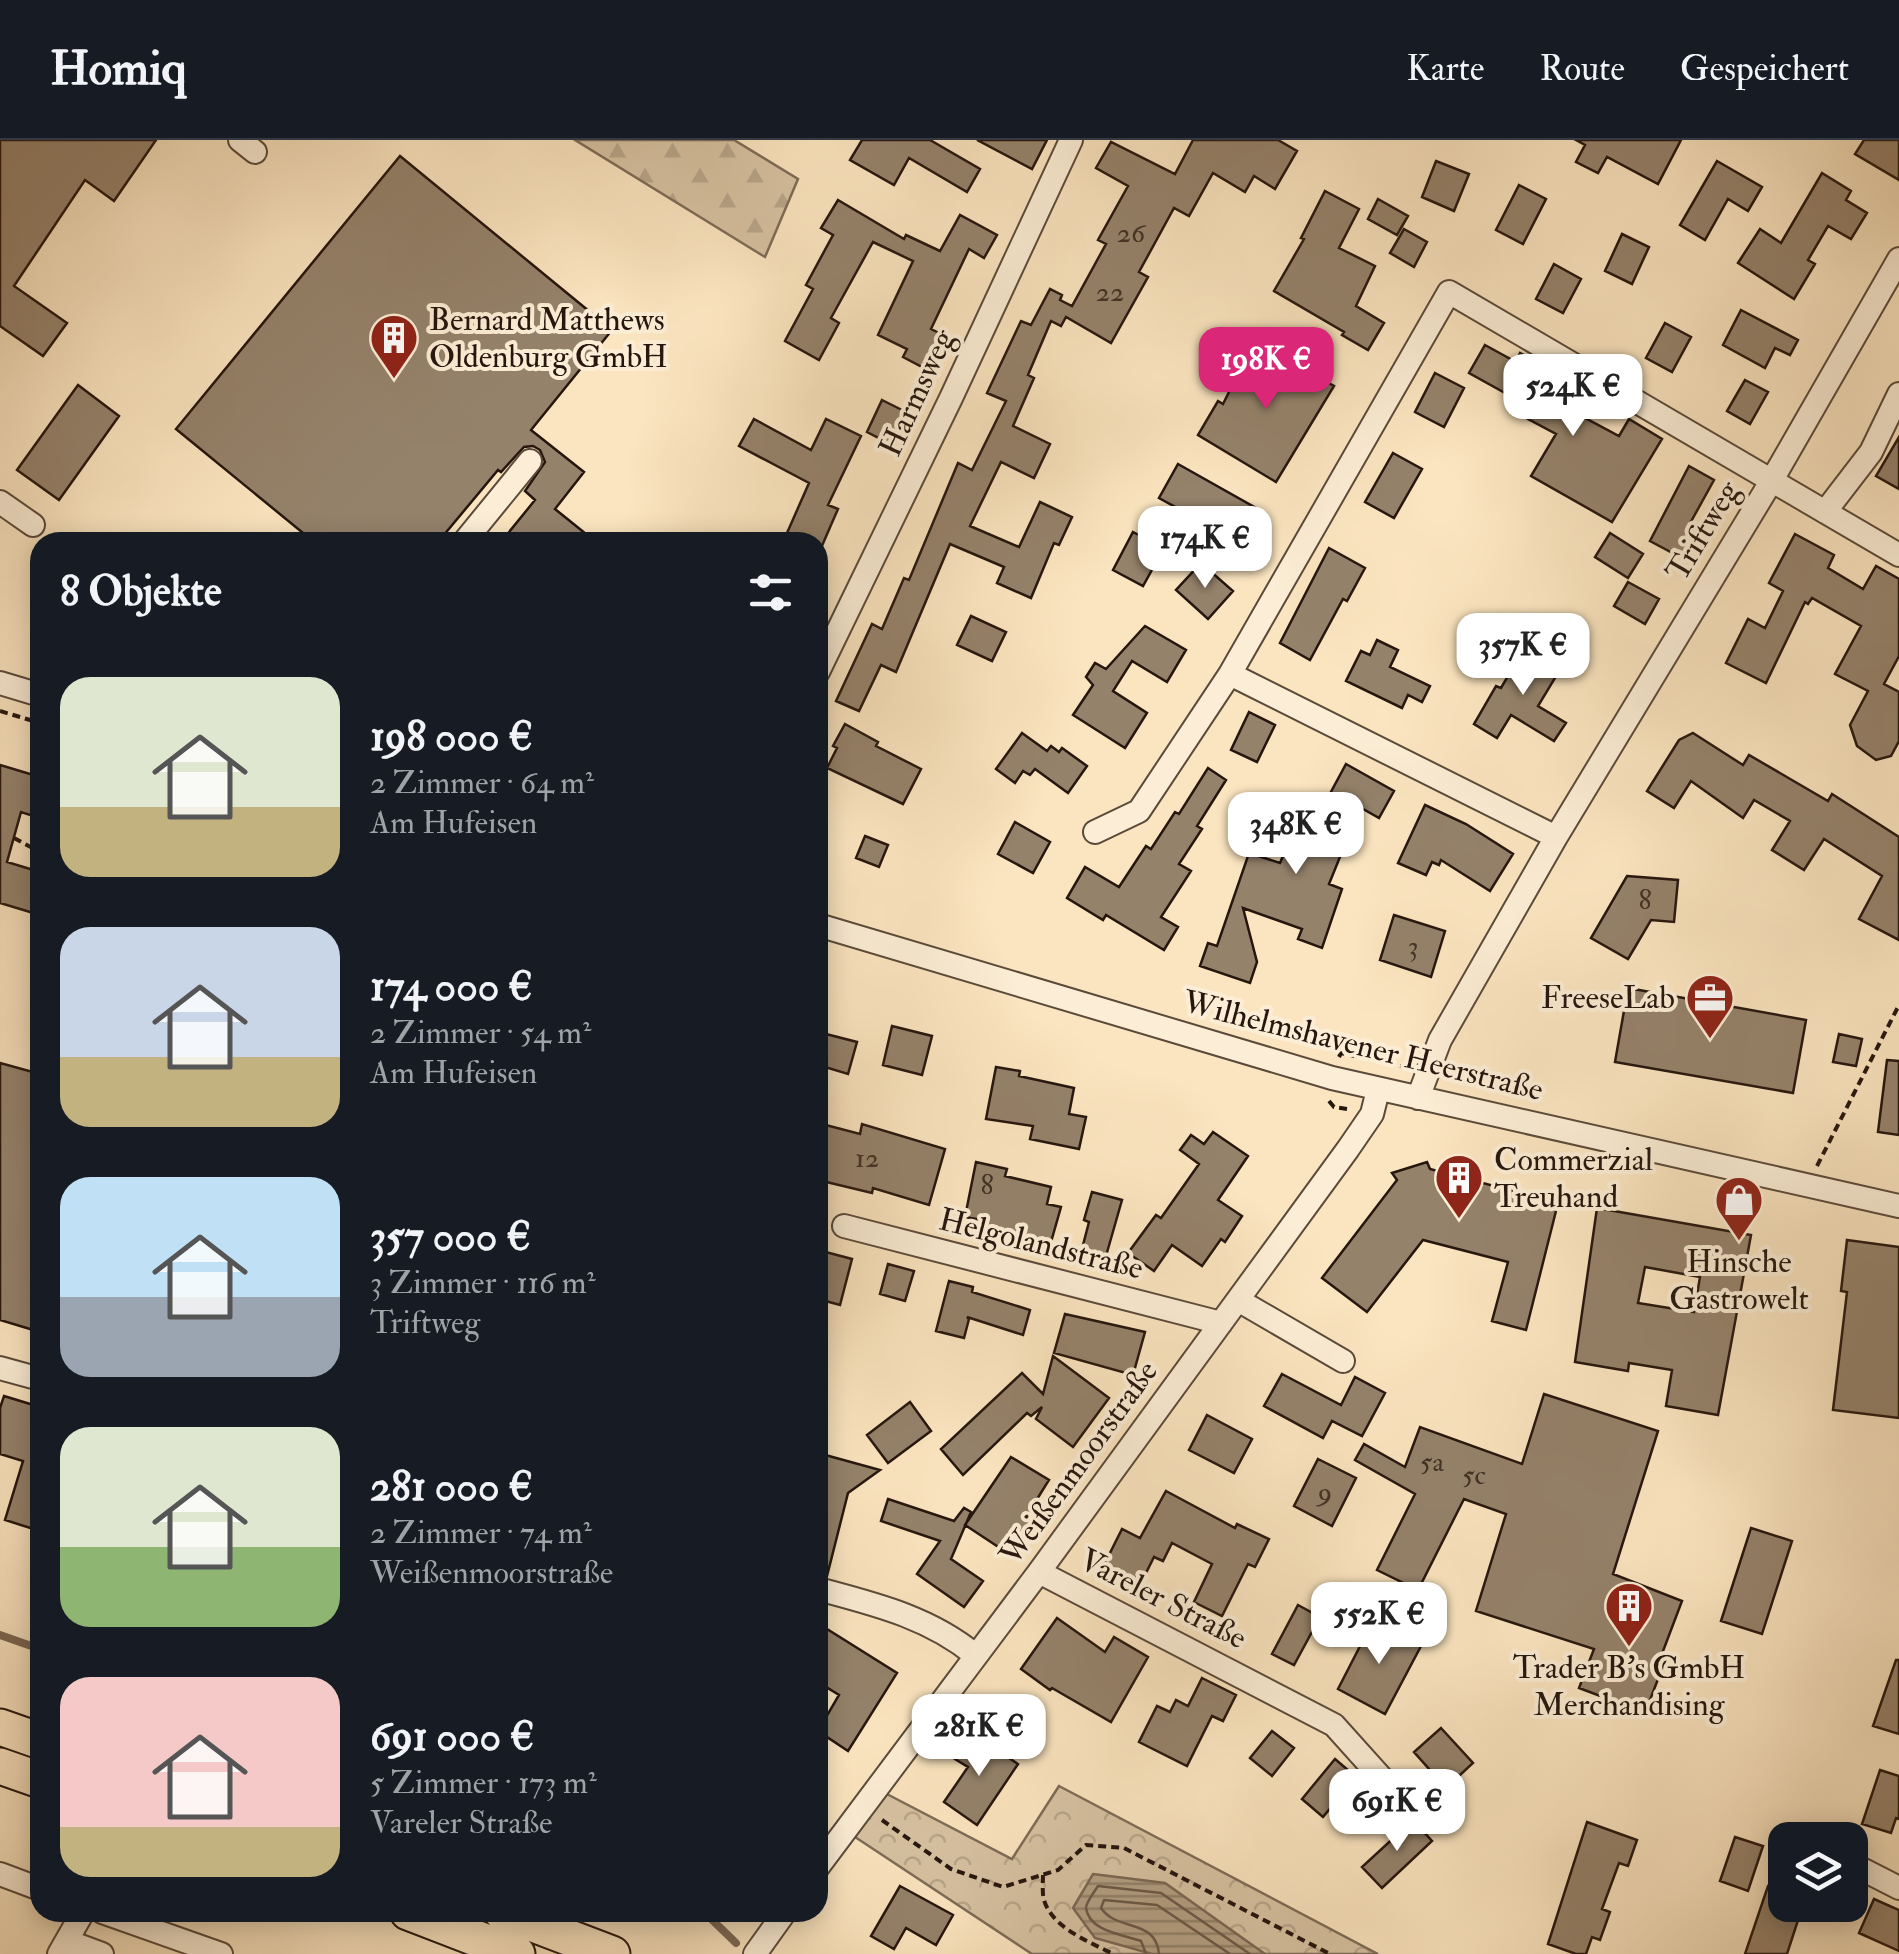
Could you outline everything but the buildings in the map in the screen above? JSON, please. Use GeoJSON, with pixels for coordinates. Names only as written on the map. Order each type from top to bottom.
{"type":"FeatureCollection","features":[{"type":"Feature","properties":{"kind":"highway"},"geometry":{"type":"LineString","coordinates":[[0,1728],[30,1738]]}},
{"type":"Feature","properties":{"kind":"highway"},"geometry":{"type":"LineString","coordinates":[[0,1766],[30,1776]]}},
{"type":"Feature","properties":{"kind":"highway"},"geometry":{"type":"LineString","coordinates":[[434,1922],[516,1954]]}},
{"type":"Feature","properties":{"kind":"highway"},"geometry":{"type":"LineString","coordinates":[[528,1922],[612,1954]]}},
{"type":"Feature","properties":{"kind":"street","name":"Harmsweg"},"geometry":{"type":"LineString","coordinates":[[828,651],[1071,140]]}},
{"type":"Feature","properties":{"kind":"street","name":"Triftweg"},"geometry":{"type":"LineString","coordinates":[[1418,1098],[1440,1040],[1556,837],[1772,480],[1899,259]]}},
{"type":"Feature","properties":{"kind":"street"},"geometry":{"type":"LineString","coordinates":[[1095,832],[1139,811],[1230,674],[1449,292],[1899,555]]}},
{"type":"Feature","properties":{"kind":"street"},"geometry":{"type":"LineString","coordinates":[[1826,512],[1871,452],[1899,394]]}},
{"type":"Feature","properties":{"kind":"street"},"geometry":{"type":"LineString","coordinates":[[472,532],[530,461]]}},
{"type":"Feature","properties":{"kind":"street"},"geometry":{"type":"LineString","coordinates":[[0,502],[32,525]]}},
{"type":"Feature","properties":{"kind":"street"},"geometry":{"type":"LineString","coordinates":[[1230,674],[1556,837]]}},
{"type":"Feature","properties":{"kind":"street"},"geometry":{"type":"LineString","coordinates":[[0,683],[30,693]]}},
{"type":"Feature","properties":{"kind":"street","name":"Wilhelmshavener Heerstraße"},"geometry":{"type":"LineString","coordinates":[[828,927],[1378,1090],[1899,1206]]}},
{"type":"Feature","properties":{"kind":"street","name":"Weißenmoorstraße"},"geometry":{"type":"LineString","coordinates":[[828,1844],[862,1806],[1040,1572],[1221,1324],[1372,1114],[1378,1090]]}},
{"type":"Feature","properties":{"kind":"street","name":"Helgolandstraße"},"geometry":{"type":"LineString","coordinates":[[844,1226],[1221,1324]]}},
{"type":"Feature","properties":{"kind":"street"},"geometry":{"type":"LineString","coordinates":[[1238,1300],[1343,1360]]}},
{"type":"Feature","properties":{"kind":"street"},"geometry":{"type":"LineString","coordinates":[[0,1368],[30,1376]]}},
{"type":"Feature","properties":{"kind":"street","name":"Vareler Straße"},"geometry":{"type":"LineString","coordinates":[[1040,1572],[1334,1725],[1396,1794]]}},
{"type":"Feature","properties":{"kind":"street"},"geometry":{"type":"LineString","coordinates":[[828,1593],[916,1618],[945,1632],[975,1655]]}},
{"type":"Feature","properties":{"kind":"street"},"geometry":{"type":"LineString","coordinates":[[1868,1872],[1899,1888]]}},
{"type":"Feature","properties":{"kind":"street"},"geometry":{"type":"LineString","coordinates":[[0,1874],[30,1886]]}},
{"type":"Feature","properties":{"kind":"street"},"geometry":{"type":"LineString","coordinates":[[77,1922],[63,1947],[102,1954]]}},
{"type":"Feature","properties":{"kind":"street"},"geometry":{"type":"LineString","coordinates":[[130,1922],[221,1954]]}},
{"type":"Feature","properties":{"kind":"street"},"geometry":{"type":"LineString","coordinates":[[755,1954],[778,1922]]}},
{"type":"Feature","properties":{"kind":"path"},"geometry":{"type":"LineString","coordinates":[[0,711],[30,719]]}},
{"type":"Feature","properties":{"kind":"path"},"geometry":{"type":"LineString","coordinates":[[14,838],[30,847]]}},
{"type":"Feature","properties":{"kind":"path"},"geometry":{"type":"LineString","coordinates":[[1817,1166],[1899,1005]]}},
{"type":"Feature","properties":{"kind":"path"},"geometry":{"type":"LineString","coordinates":[[862,1806],[951,1869],[1003,1887],[1058,1870],[1086,1845],[1124,1848],[1330,1954]]}},
{"type":"Feature","properties":{"kind":"path"},"geometry":{"type":"LineString","coordinates":[[1043,1874],[1043,1899],[1054,1916],[1076,1935],[1114,1954]]}},
{"type":"Feature","properties":{"kind":"green space"},"geometry":{"type":"Polygon","coordinates":[[[575,140],[734,140],[798,179],[765,257],[575,140]]]}},
{"type":"Feature","properties":{"kind":"green space"},"geometry":{"type":"Polygon","coordinates":[[[1059,1786],[1378,1954],[1032,1954],[852,1835],[883,1792],[1012,1859],[1059,1786]]]}},
{"type":"Feature","properties":{"kind":"water"},"geometry":{"type":"Polygon","coordinates":[[[1093,1874],[1165,1883],[1265,1954],[1152,1954],[1095,1938],[1073,1908],[1093,1874]]]}},
{"type":"Feature","properties":{"kind":"waterway"},"geometry":{"type":"LineString","coordinates":[[0,1635],[30,1646]]}},
{"type":"Feature","properties":{"kind":"waterway"},"geometry":{"type":"LineString","coordinates":[[714,1922],[736,1943]]}},
{"type":"Feature","properties":{"kind":"place","name":"Bernard Matthews Oldenburg GmbH"},"geometry":{"type":"Point","coordinates":[394,380]}},
{"type":"Feature","properties":{"kind":"place","name":"FreeseLab"},"geometry":{"type":"Point","coordinates":[1710,1040]}},
{"type":"Feature","properties":{"kind":"place","name":"Commerzial Treuhand"},"geometry":{"type":"Point","coordinates":[1459,1220]}},
{"type":"Feature","properties":{"kind":"place","name":"Hinsche Gastrowelt"},"geometry":{"type":"Point","coordinates":[1739,1242]}},
{"type":"Feature","properties":{"kind":"place","name":"Trader B's GmbH Merchandising"},"geometry":{"type":"Point","coordinates":[1629,1648]}}]}
